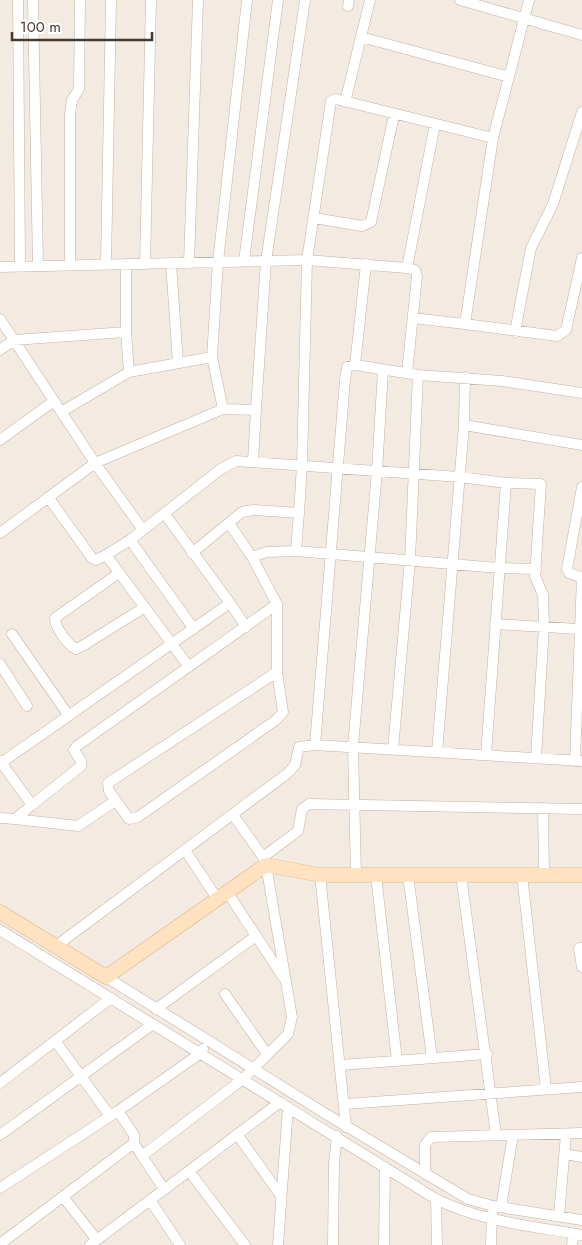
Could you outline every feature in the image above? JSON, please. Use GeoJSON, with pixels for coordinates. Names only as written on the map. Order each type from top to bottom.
{"type":"FeatureCollection","features":[{"type":"Feature","properties":{"kind":"street"},"geometry":{"type":"LineString","coordinates":[[18,0],[20,266]]}},
{"type":"Feature","properties":{"kind":"street"},"geometry":{"type":"LineString","coordinates":[[33,0],[38,266]]}},
{"type":"Feature","properties":{"kind":"street"},"geometry":{"type":"LineString","coordinates":[[70,265],[70,114],[72,100],[79,89],[80,0]]}},
{"type":"Feature","properties":{"kind":"street"},"geometry":{"type":"LineString","coordinates":[[106,264],[111,0]]}},
{"type":"Feature","properties":{"kind":"street"},"geometry":{"type":"LineString","coordinates":[[145,264],[151,0]]}},
{"type":"Feature","properties":{"kind":"street"},"geometry":{"type":"LineString","coordinates":[[189,262],[198,0]]}},
{"type":"Feature","properties":{"kind":"street"},"geometry":{"type":"LineString","coordinates":[[223,409],[212,357],[218,262],[247,0]]}},
{"type":"Feature","properties":{"kind":"street"},"geometry":{"type":"LineString","coordinates":[[244,261],[278,0]]}},
{"type":"Feature","properties":{"kind":"street"},"geometry":{"type":"LineString","coordinates":[[253,461],[266,261],[305,0]]}},
{"type":"Feature","properties":{"kind":"street"},"geometry":{"type":"LineString","coordinates":[[345,102],[370,0]]}},
{"type":"Feature","properties":{"kind":"street"},"geometry":{"type":"LineString","coordinates":[[460,0],[581,34]]}},
{"type":"Feature","properties":{"kind":"street"},"geometry":{"type":"LineString","coordinates":[[464,324],[494,138],[529,0]]}},
{"type":"Feature","properties":{"kind":"street"},"geometry":{"type":"LineString","coordinates":[[361,38],[510,76]]}},
{"type":"Feature","properties":{"kind":"street"},"geometry":{"type":"LineString","coordinates":[[296,551],[302,465],[307,260],[330,103],[334,100],[345,102],[494,138]]}},
{"type":"Feature","properties":{"kind":"street"},"geometry":{"type":"LineString","coordinates":[[515,332],[531,248],[553,204],[582,112]]}},
{"type":"Feature","properties":{"kind":"street"},"geometry":{"type":"LineString","coordinates":[[314,218],[362,226],[371,222],[394,115]]}},
{"type":"Feature","properties":{"kind":"street"},"geometry":{"type":"LineString","coordinates":[[407,268],[435,124]]}},
{"type":"Feature","properties":{"kind":"street"},"geometry":{"type":"LineString","coordinates":[[413,318],[557,336],[565,332],[582,258]]}},
{"type":"Feature","properties":{"kind":"street"},"geometry":{"type":"LineString","coordinates":[[0,267],[307,260],[407,268],[414,270],[417,276],[407,373]]}},
{"type":"Feature","properties":{"kind":"street"},"geometry":{"type":"LineString","coordinates":[[171,263],[178,363]]}},
{"type":"Feature","properties":{"kind":"street"},"geometry":{"type":"LineString","coordinates":[[126,264],[126,332],[129,372]]}},
{"type":"Feature","properties":{"kind":"street"},"geometry":{"type":"LineString","coordinates":[[355,365],[366,264]]}},
{"type":"Feature","properties":{"kind":"street"},"geometry":{"type":"LineString","coordinates":[[0,319],[95,463],[143,530]]}},
{"type":"Feature","properties":{"kind":"street"},"geometry":{"type":"LineString","coordinates":[[0,350],[14,340],[126,332]]}},
{"type":"Feature","properties":{"kind":"street"},"geometry":{"type":"LineString","coordinates":[[61,412],[129,372],[212,357]]}},
{"type":"Feature","properties":{"kind":"street"},"geometry":{"type":"LineString","coordinates":[[315,745],[346,369],[355,365],[418,375],[465,377],[582,393]]}},
{"type":"Feature","properties":{"kind":"street"},"geometry":{"type":"LineString","coordinates":[[356,875],[353,746],[377,471],[383,370]]}},
{"type":"Feature","properties":{"kind":"street"},"geometry":{"type":"LineString","coordinates":[[393,749],[410,560],[418,375]]}},
{"type":"Feature","properties":{"kind":"street"},"geometry":{"type":"LineString","coordinates":[[437,752],[464,424],[465,377]]}},
{"type":"Feature","properties":{"kind":"street"},"geometry":{"type":"LineString","coordinates":[[0,440],[54,401]]}},
{"type":"Feature","properties":{"kind":"street"},"geometry":{"type":"LineString","coordinates":[[0,533],[95,463],[223,409],[256,410]]}},
{"type":"Feature","properties":{"kind":"street"},"geometry":{"type":"LineString","coordinates":[[464,424],[582,445]]}},
{"type":"Feature","properties":{"kind":"street"},"geometry":{"type":"LineString","coordinates":[[48,497],[92,558],[96,560],[106,556],[130,540],[229,464],[243,460],[460,477],[506,483],[541,484],[535,579],[543,595],[544,626],[536,758]]}},
{"type":"Feature","properties":{"kind":"street"},"geometry":{"type":"LineString","coordinates":[[486,755],[506,483]]}},
{"type":"Feature","properties":{"kind":"street"},"geometry":{"type":"LineString","coordinates":[[56,946],[290,770],[295,765],[299,747],[315,745],[353,746],[578,761],[581,578],[569,573],[567,568],[582,487]]}},
{"type":"Feature","properties":{"kind":"street"},"geometry":{"type":"LineString","coordinates":[[192,553],[229,522],[247,511],[298,513]]}},
{"type":"Feature","properties":{"kind":"street"},"geometry":{"type":"LineString","coordinates":[[164,513],[246,627]]}},
{"type":"Feature","properties":{"kind":"street"},"geometry":{"type":"LineString","coordinates":[[229,522],[252,557],[277,604],[277,672],[283,707],[282,712],[276,720],[136,818],[129,819],[107,788],[108,783],[277,672]]}},
{"type":"Feature","properties":{"kind":"street"},"geometry":{"type":"LineString","coordinates":[[130,540],[194,629]]}},
{"type":"Feature","properties":{"kind":"street"},"geometry":{"type":"LineString","coordinates":[[252,557],[267,552],[296,551],[500,568],[536,569]]}},
{"type":"Feature","properties":{"kind":"street"},"geometry":{"type":"LineString","coordinates":[[106,556],[189,667]]}},
{"type":"Feature","properties":{"kind":"street"},"geometry":{"type":"LineString","coordinates":[[119,573],[55,618],[56,625],[71,645],[76,649],[84,645],[145,607]]}},
{"type":"Feature","properties":{"kind":"street"},"geometry":{"type":"LineString","coordinates":[[32,805],[1,762],[230,603]]}},
{"type":"Feature","properties":{"kind":"street"},"geometry":{"type":"LineString","coordinates":[[15,819],[81,766],[81,761],[74,748],[277,604]]}},
{"type":"Feature","properties":{"kind":"street"},"geometry":{"type":"LineString","coordinates":[[495,624],[544,626],[580,624]]}},
{"type":"Feature","properties":{"kind":"street"},"geometry":{"type":"LineString","coordinates":[[12,634],[69,716]]}},
{"type":"Feature","properties":{"kind":"street"},"geometry":{"type":"LineString","coordinates":[[0,664],[27,706]]}},
{"type":"Feature","properties":{"kind":"street"},"geometry":{"type":"LineString","coordinates":[[0,818],[78,826],[115,800]]}},
{"type":"Feature","properties":{"kind":"street"},"geometry":{"type":"LineString","coordinates":[[106,977],[223,896],[298,831],[302,809],[310,804],[582,809]]}},
{"type":"Feature","properties":{"kind":"street"},"geometry":{"type":"LineString","coordinates":[[543,808],[544,875]]}},
{"type":"Feature","properties":{"kind":"street"},"geometry":{"type":"LineString","coordinates":[[142,1156],[248,1073],[288,1034],[291,1027],[292,1017],[264,861],[232,815]]}},
{"type":"Feature","properties":{"kind":"street"},"geometry":{"type":"LineString","coordinates":[[185,850],[256,936],[286,982]]}},
{"type":"Feature","properties":{"kind":"street"},"geometry":{"type":"LineString","coordinates":[[264,861],[320,875],[582,875]]}},
{"type":"Feature","properties":{"kind":"street"},"geometry":{"type":"LineString","coordinates":[[320,875],[346,1127]]}},
{"type":"Feature","properties":{"kind":"street"},"geometry":{"type":"LineString","coordinates":[[376,875],[396,1061]]}},
{"type":"Feature","properties":{"kind":"street"},"geometry":{"type":"LineString","coordinates":[[408,875],[432,1058]]}},
{"type":"Feature","properties":{"kind":"street"},"geometry":{"type":"LineString","coordinates":[[461,875],[487,1054],[496,1135]]}},
{"type":"Feature","properties":{"kind":"street"},"geometry":{"type":"LineString","coordinates":[[522,875],[546,1089]]}},
{"type":"Feature","properties":{"kind":"street"},"geometry":{"type":"LineString","coordinates":[[0,912],[156,1009],[204,1047],[248,1073],[284,1104],[436,1199],[461,1212],[559,1216],[582,1220]]}},
{"type":"Feature","properties":{"kind":"street"},"geometry":{"type":"LineString","coordinates":[[0,930],[153,1024],[204,1047],[494,1212],[578,1234],[572,1245]]}},
{"type":"Feature","properties":{"kind":"street"},"geometry":{"type":"LineString","coordinates":[[156,1009],[256,936]]}},
{"type":"Feature","properties":{"kind":"street"},"geometry":{"type":"LineString","coordinates":[[582,948],[579,948],[582,967]]}},
{"type":"Feature","properties":{"kind":"street"},"geometry":{"type":"LineString","coordinates":[[86,982],[94,969]]}},
{"type":"Feature","properties":{"kind":"street"},"geometry":{"type":"LineString","coordinates":[[225,994],[268,1054]]}},
{"type":"Feature","properties":{"kind":"street"},"geometry":{"type":"LineString","coordinates":[[0,1083],[111,998]]}},
{"type":"Feature","properties":{"kind":"street"},"geometry":{"type":"LineString","coordinates":[[0,1135],[153,1024]]}},
{"type":"Feature","properties":{"kind":"street"},"geometry":{"type":"LineString","coordinates":[[56,1042],[82,1076],[134,1135],[134,1143],[164,1189]]}},
{"type":"Feature","properties":{"kind":"street"},"geometry":{"type":"LineString","coordinates":[[0,1188],[114,1114],[204,1047]]}},
{"type":"Feature","properties":{"kind":"street"},"geometry":{"type":"LineString","coordinates":[[341,1065],[487,1054]]}},
{"type":"Feature","properties":{"kind":"street"},"geometry":{"type":"LineString","coordinates":[[345,1104],[582,1086]]}},
{"type":"Feature","properties":{"kind":"street"},"geometry":{"type":"LineString","coordinates":[[64,1198],[93,1242],[236,1134],[284,1104]]}},
{"type":"Feature","properties":{"kind":"street"},"geometry":{"type":"LineString","coordinates":[[278,1245],[284,1104]]}},
{"type":"Feature","properties":{"kind":"street"},"geometry":{"type":"LineString","coordinates":[[425,1174],[425,1145],[431,1137],[582,1133]]}},
{"type":"Feature","properties":{"kind":"street"},"geometry":{"type":"LineString","coordinates":[[236,1134],[281,1196]]}},
{"type":"Feature","properties":{"kind":"street"},"geometry":{"type":"LineString","coordinates":[[559,1216],[566,1134]]}},
{"type":"Feature","properties":{"kind":"street"},"geometry":{"type":"LineString","coordinates":[[491,1245],[494,1212],[513,1135]]}},
{"type":"Feature","properties":{"kind":"street"},"geometry":{"type":"LineString","coordinates":[[332,1245],[334,1163],[337,1136]]}},
{"type":"Feature","properties":{"kind":"street"},"geometry":{"type":"LineString","coordinates":[[0,1244],[64,1198],[134,1143]]}},
{"type":"Feature","properties":{"kind":"street"},"geometry":{"type":"LineString","coordinates":[[565,1154],[582,1157]]}},
{"type":"Feature","properties":{"kind":"street"},"geometry":{"type":"LineString","coordinates":[[384,1245],[385,1167]]}},
{"type":"Feature","properties":{"kind":"street"},"geometry":{"type":"LineString","coordinates":[[189,1171],[245,1245]]}},
{"type":"Feature","properties":{"kind":"street"},"geometry":{"type":"LineString","coordinates":[[436,1199],[437,1245]]}},
{"type":"Feature","properties":{"kind":"street"},"geometry":{"type":"LineString","coordinates":[[150,1200],[180,1245]]}}]}
